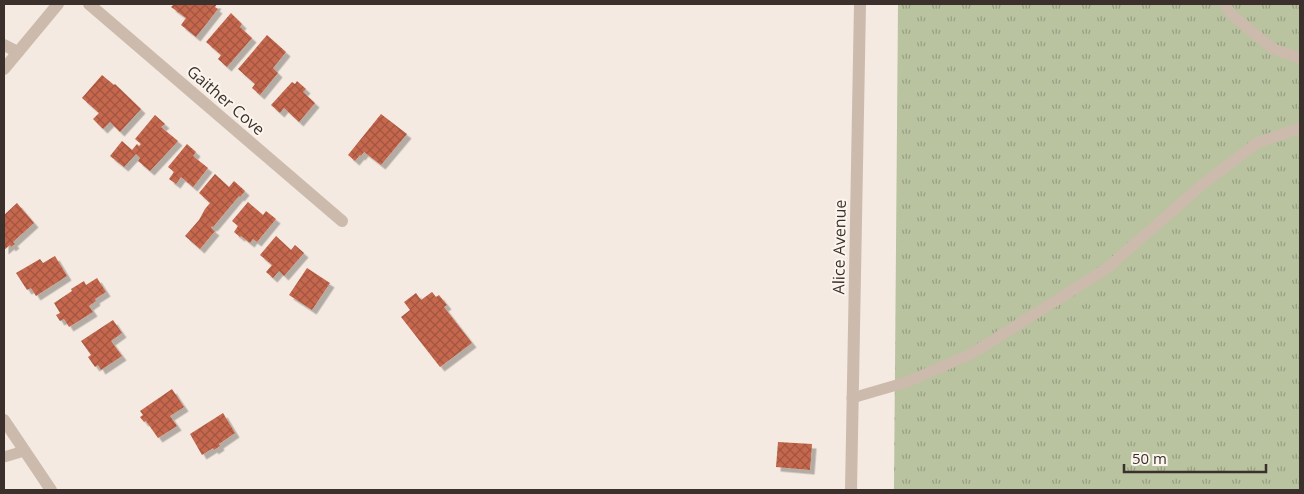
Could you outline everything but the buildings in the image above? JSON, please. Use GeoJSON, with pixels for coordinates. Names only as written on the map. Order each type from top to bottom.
{"type":"FeatureCollection","features":[{"type":"Feature","properties":{"kind":"street"},"geometry":{"type":"LineString","coordinates":[[4,69],[58,4]]}},
{"type":"Feature","properties":{"kind":"street","name":"Gaither Cove"},"geometry":{"type":"LineString","coordinates":[[90,4],[342,221]]}},
{"type":"Feature","properties":{"kind":"street","name":"Alice Avenue"},"geometry":{"type":"LineString","coordinates":[[851,490],[860,4]]}},
{"type":"Feature","properties":{"kind":"street"},"geometry":{"type":"LineString","coordinates":[[4,45],[18,52]]}},
{"type":"Feature","properties":{"kind":"street"},"geometry":{"type":"LineString","coordinates":[[4,420],[51,490]]}},
{"type":"Feature","properties":{"kind":"lane"},"geometry":{"type":"LineString","coordinates":[[1225,4],[1230,14],[1273,49],[1300,58]]}},
{"type":"Feature","properties":{"kind":"lane"},"geometry":{"type":"LineString","coordinates":[[852,398],[907,382],[971,354],[1106,269],[1203,184],[1257,142],[1300,128]]}},
{"type":"Feature","properties":{"kind":"lane"},"geometry":{"type":"LineString","coordinates":[[4,457],[24,451]]}},
{"type":"Feature","properties":{"kind":"green space"},"geometry":{"type":"Polygon","coordinates":[[[898,4],[1300,4],[1300,490],[894,490],[898,4]]]}}]}
